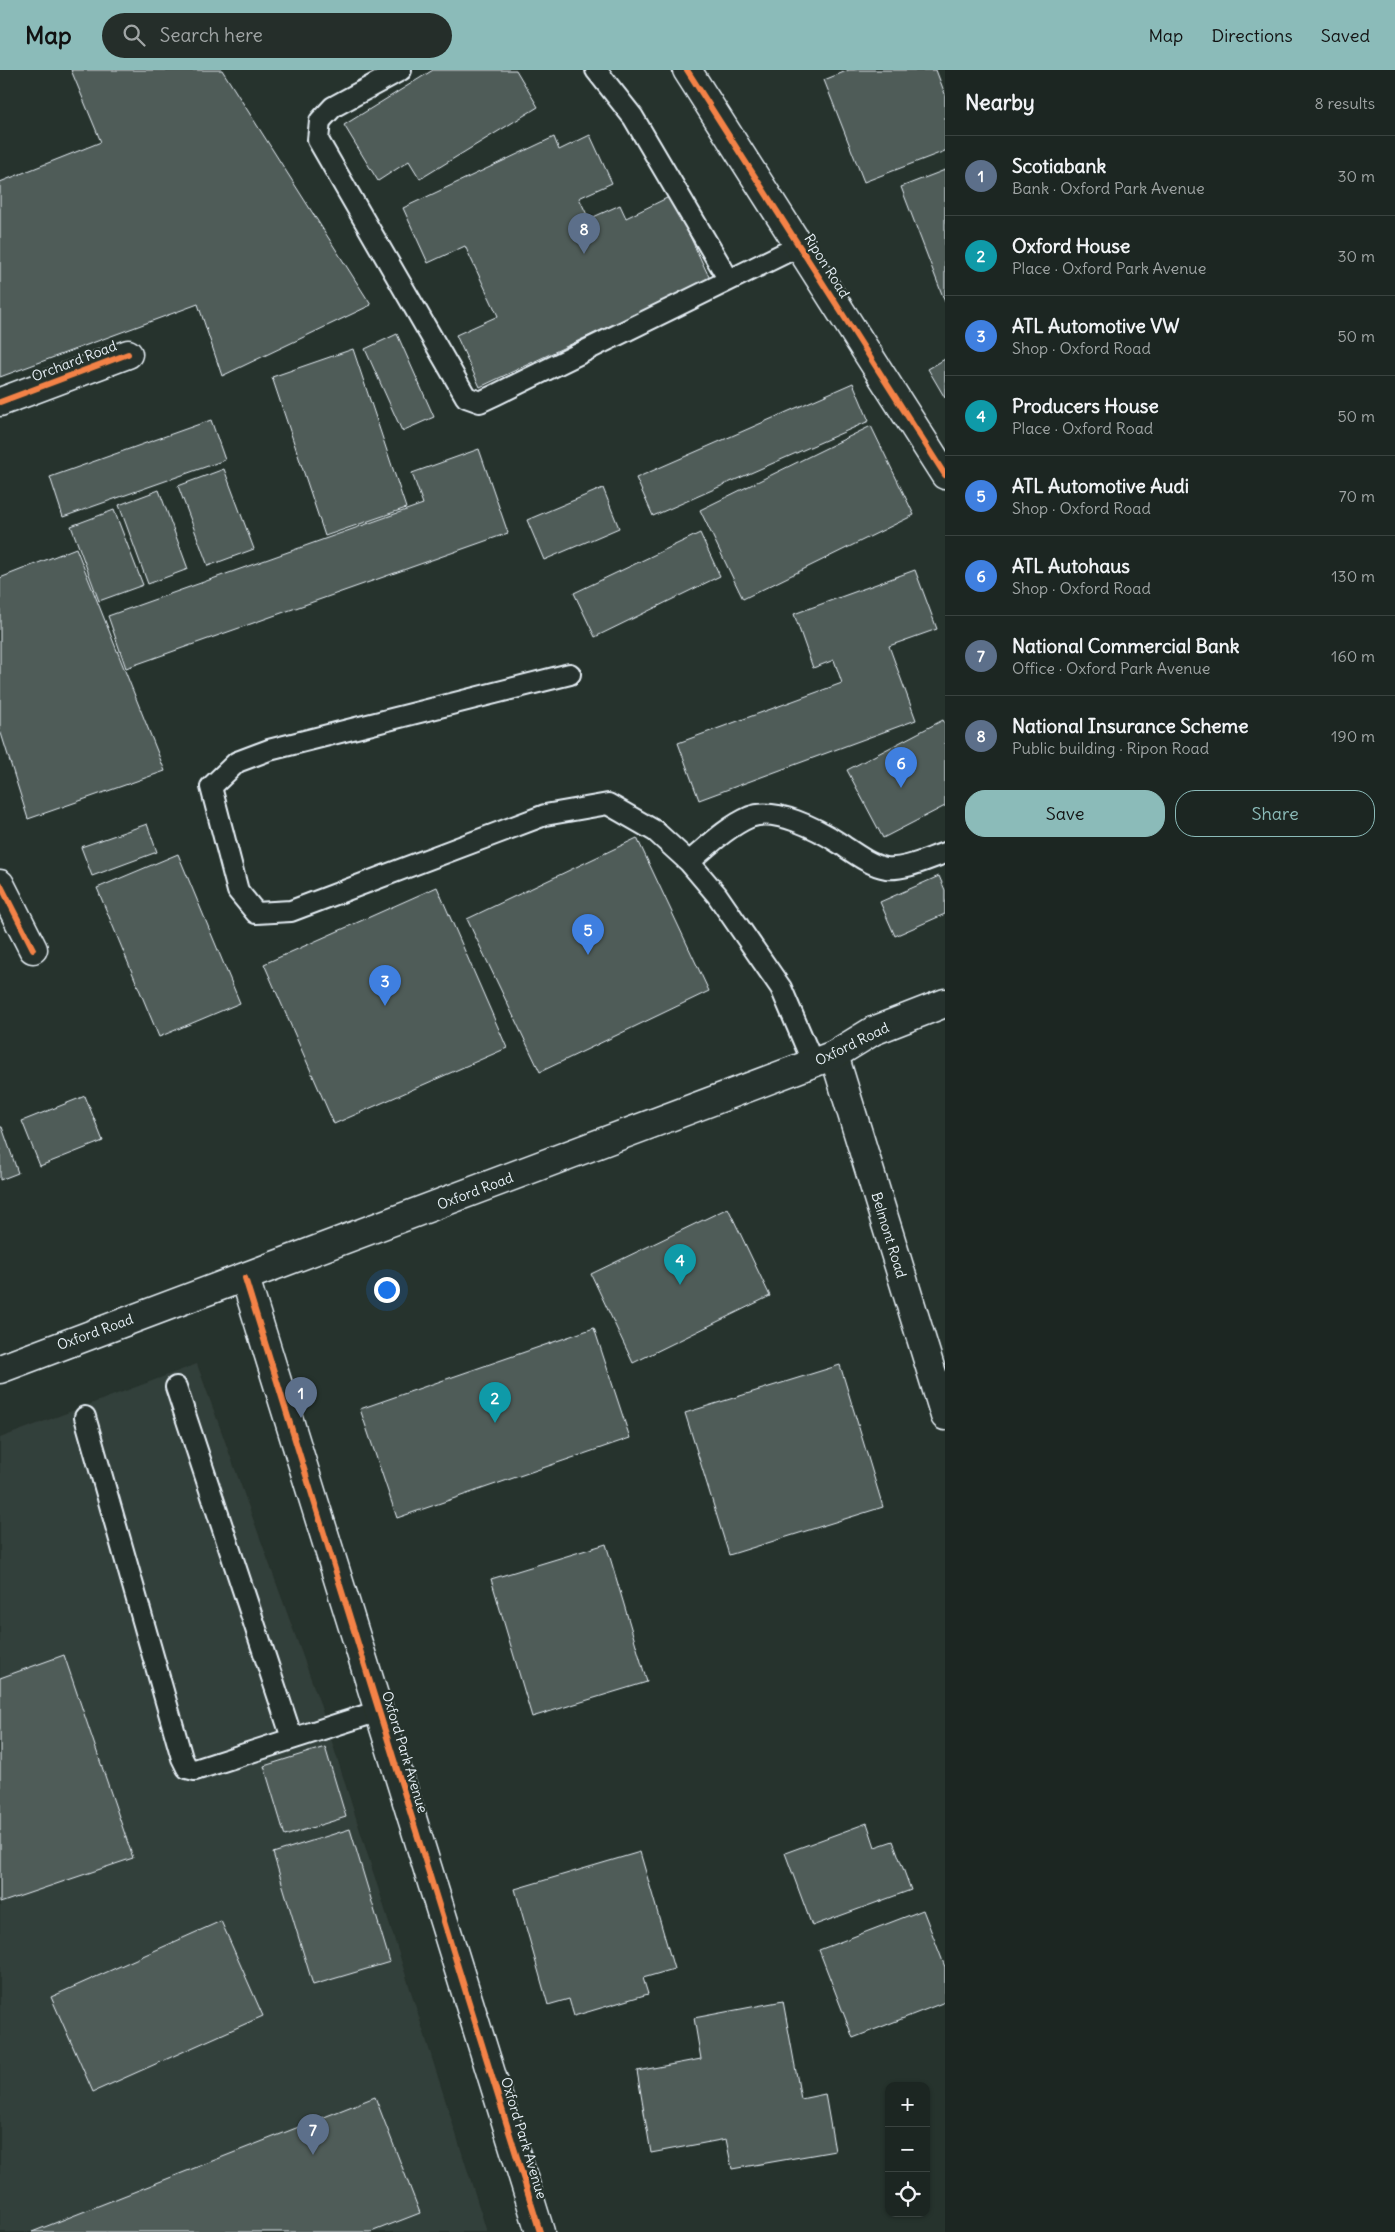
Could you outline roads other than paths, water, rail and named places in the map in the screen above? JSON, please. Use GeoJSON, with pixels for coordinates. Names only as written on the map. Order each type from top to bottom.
{"type":"FeatureCollection","features":[{"type":"Feature","properties":{"kind":"street","name":"Ripon Road"},"geometry":{"type":"LineString","coordinates":[[687,70],[945,475]]}},
{"type":"Feature","properties":{"kind":"street","name":"Orchard Road"},"geometry":{"type":"LineString","coordinates":[[0,402],[128,354]]}},
{"type":"Feature","properties":{"kind":"street"},"geometry":{"type":"LineString","coordinates":[[2,891],[33,949]]}},
{"type":"Feature","properties":{"kind":"street","name":"Oxford Road"},"geometry":{"type":"LineString","coordinates":[[0,1369],[72,1340],[245,1278],[824,1059],[873,1032],[945,1003]]}},
{"type":"Feature","properties":{"kind":"street","name":"Belmont Road"},"geometry":{"type":"LineString","coordinates":[[824,1059],[945,1416]]}},
{"type":"Feature","properties":{"kind":"street","name":"Oxford Park Avenue"},"geometry":{"type":"LineString","coordinates":[[245,1278],[540,2232]]}},
{"type":"Feature","properties":{"kind":"lane"},"geometry":{"type":"LineString","coordinates":[[401,70],[333,107],[320,121],[318,140],[466,397],[480,402],[799,246]]}},
{"type":"Feature","properties":{"kind":"lane"},"geometry":{"type":"LineString","coordinates":[[596,70],[633,118],[729,280]]}},
{"type":"Feature","properties":{"kind":"lane"},"geometry":{"type":"LineString","coordinates":[[570,674],[269,750],[237,762],[211,787],[238,891],[256,913],[291,911],[545,815],[608,804],[655,831],[689,862],[717,895],[781,988],[824,1059]]}},
{"type":"Feature","properties":{"kind":"lane"},"geometry":{"type":"LineString","coordinates":[[689,862],[723,833],[752,816],[784,816],[824,833],[866,860],[886,868],[902,867],[945,853]]}},
{"type":"Feature","properties":{"kind":"lane"},"geometry":{"type":"LineString","coordinates":[[176,1387],[292,1738]]}},
{"type":"Feature","properties":{"kind":"lane"},"geometry":{"type":"LineString","coordinates":[[85,1417],[182,1758],[187,1768],[195,1770],[379,1711]]}},
{"type":"Feature","properties":{"kind":"place","name":"National Insurance Scheme"},"geometry":{"type":"Point","coordinates":[584,254]}},
{"type":"Feature","properties":{"kind":"place","name":"ATL Autohaus"},"geometry":{"type":"Point","coordinates":[901,788]}},
{"type":"Feature","properties":{"kind":"place","name":"ATL Automotive Audi"},"geometry":{"type":"Point","coordinates":[588,955]}},
{"type":"Feature","properties":{"kind":"place","name":"ATL Automotive VW"},"geometry":{"type":"Point","coordinates":[385,1006]}},
{"type":"Feature","properties":{"kind":"place","name":"Producers House"},"geometry":{"type":"Point","coordinates":[680,1285]}},
{"type":"Feature","properties":{"kind":"place","name":"Scotiabank"},"geometry":{"type":"Point","coordinates":[301,1418]}},
{"type":"Feature","properties":{"kind":"place","name":"Oxford House"},"geometry":{"type":"Point","coordinates":[495,1423]}},
{"type":"Feature","properties":{"kind":"place","name":"National Commercial Bank"},"geometry":{"type":"Point","coordinates":[313,2155]}}]}
